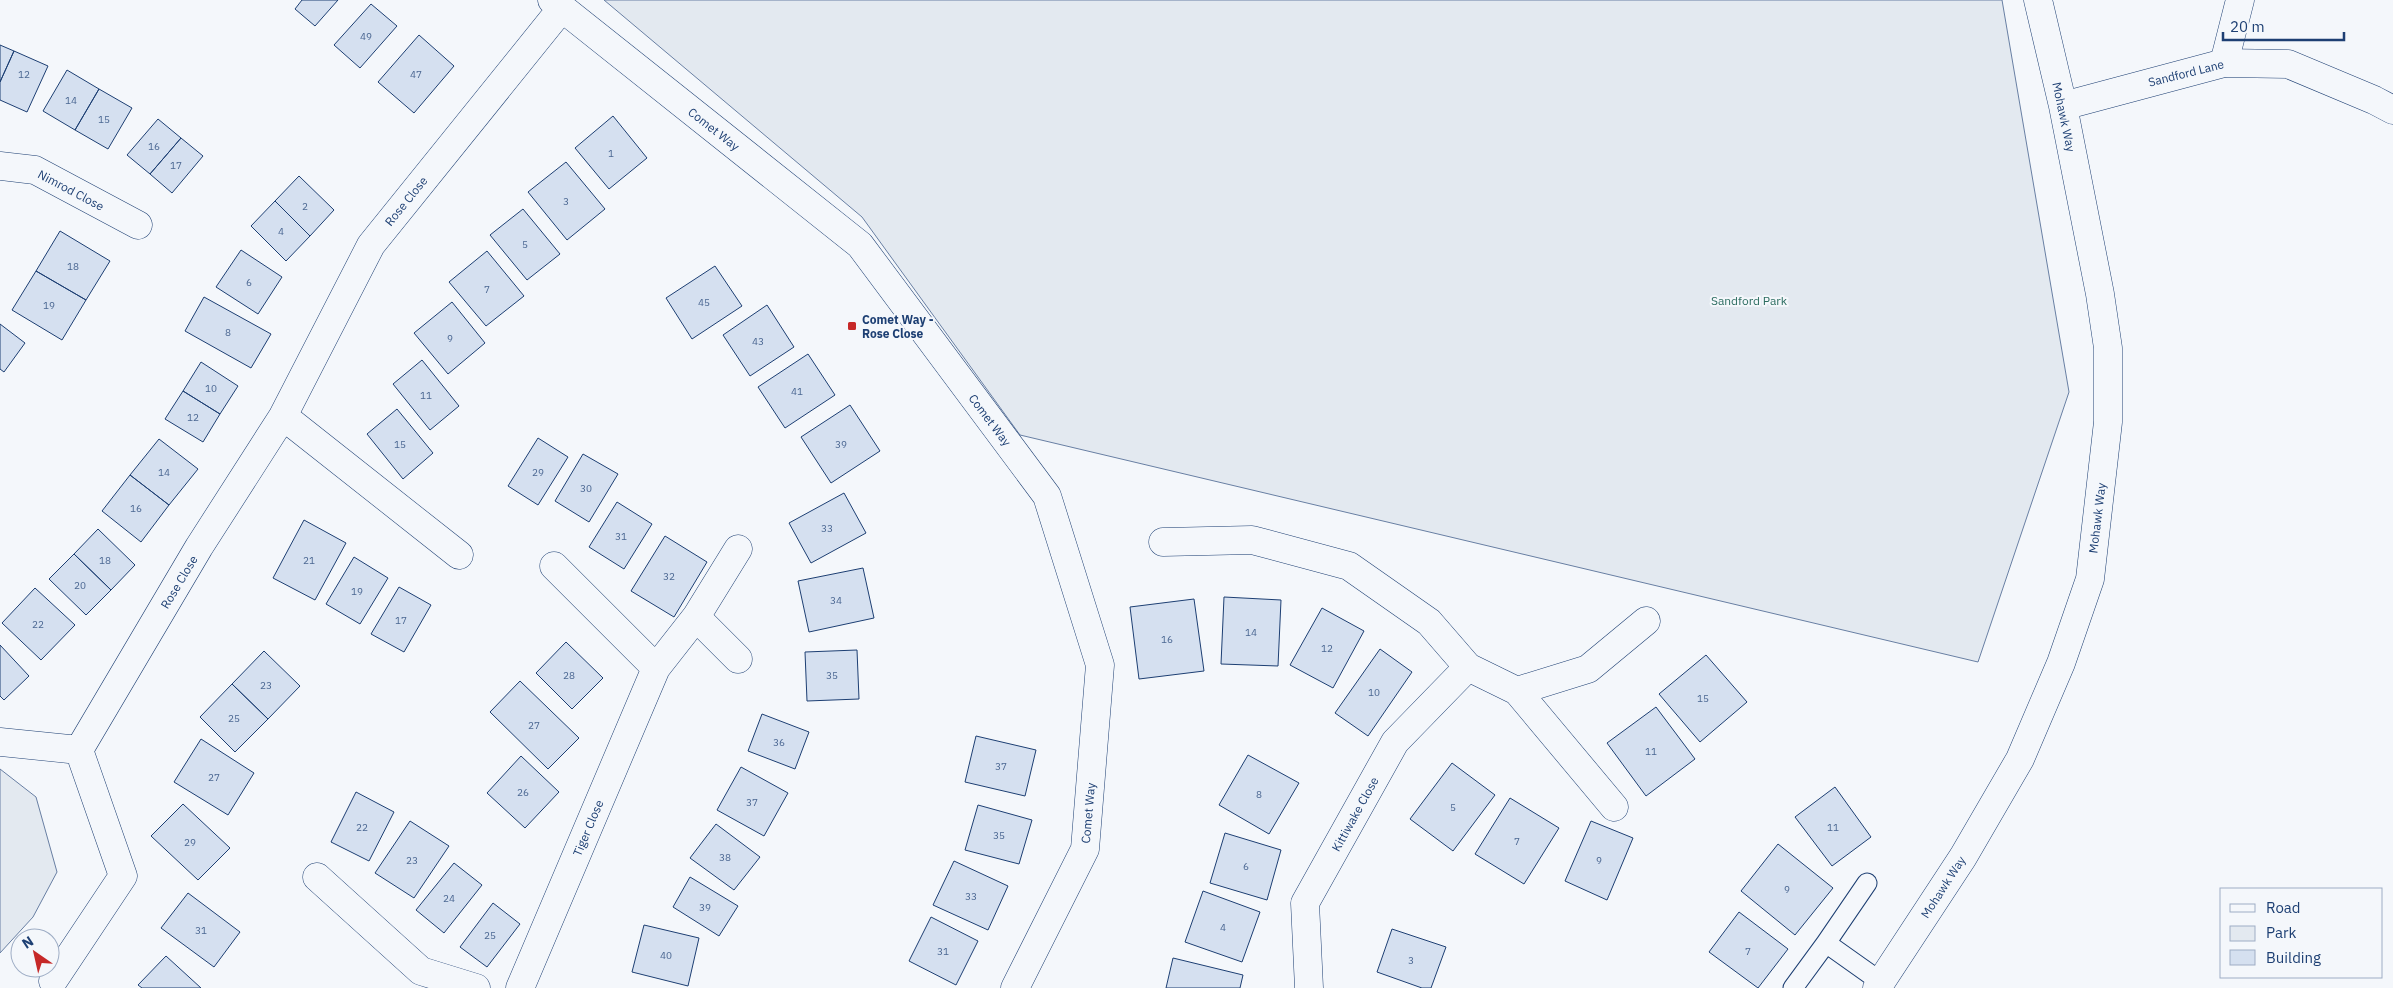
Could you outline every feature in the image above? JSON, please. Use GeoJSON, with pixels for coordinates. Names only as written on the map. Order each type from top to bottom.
{"type":"FeatureCollection","features":[{"type":"Feature","properties":{"kind":"street","name":"Mohawk Way"},"geometry":{"type":"LineString","coordinates":[[1879,985],[1963,857],[2020,759],[2061,663],[2090,580],[2108,422],[2108,348],[2100,294],[2063,106],[2038,0]]}},
{"type":"Feature","properties":{"kind":"street"},"geometry":{"type":"LineString","coordinates":[[2224,63],[2240,0]]}},
{"type":"Feature","properties":{"kind":"street","name":"Rose Close"},"geometry":{"type":"LineString","coordinates":[[79,750],[199,547],[283,416],[371,245],[557,4]]}},
{"type":"Feature","properties":{"kind":"street","name":"Comet Way"},"geometry":{"type":"LineString","coordinates":[[557,4],[860,244],[1047,496],[1100,665],[1085,850],[1015,988]]}},
{"type":"Feature","properties":{"kind":"street","name":"Sandford Lane"},"geometry":{"type":"LineString","coordinates":[[2063,106],[2224,63],[2288,64],[2374,100],[2393,110]]}},
{"type":"Feature","properties":{"kind":"street","name":"Nimrod Close"},"geometry":{"type":"LineString","coordinates":[[0,166],[35,170],[138,226]]}},
{"type":"Feature","properties":{"kind":"street"},"geometry":{"type":"LineString","coordinates":[[283,416],[459,555]]}},
{"type":"Feature","properties":{"kind":"street"},"geometry":{"type":"LineString","coordinates":[[1163,542],[1252,540],[1349,566],[1429,622],[1468,667],[1517,691],[1614,807]]}},
{"type":"Feature","properties":{"kind":"street","name":"Tiger Close"},"geometry":{"type":"LineString","coordinates":[[520,988],[656,668],[696,617],[738,549]]}},
{"type":"Feature","properties":{"kind":"street"},"geometry":{"type":"LineString","coordinates":[[554,566],[656,668]]}},
{"type":"Feature","properties":{"kind":"street"},"geometry":{"type":"LineString","coordinates":[[696,617],[738,659]]}},
{"type":"Feature","properties":{"kind":"street"},"geometry":{"type":"LineString","coordinates":[[1517,691],[1588,669],[1646,621]]}},
{"type":"Feature","properties":{"kind":"street","name":"Kittiwake Close"},"geometry":{"type":"LineString","coordinates":[[1309,988],[1305,902],[1395,742],[1468,667]]}},
{"type":"Feature","properties":{"kind":"street"},"geometry":{"type":"LineString","coordinates":[[0,742],[79,750],[123,876],[53,981]]}},
{"type":"Feature","properties":{"kind":"street"},"geometry":{"type":"LineString","coordinates":[[317,877],[421,970],[476,988]]}},
{"type":"Feature","properties":{"kind":"lane"},"geometry":{"type":"LineString","coordinates":[[1794,988],[1867,883]]}},
{"type":"Feature","properties":{"kind":"lane"},"geometry":{"type":"LineString","coordinates":[[1826,943],[1879,985]]}},
{"type":"Feature","properties":{"kind":"green space","name":"Sandford Park"},"geometry":{"type":"Polygon","coordinates":[[[604,0],[2002,0],[2069,392],[1978,662],[1020,435],[862,217],[604,0]]]}},
{"type":"Feature","properties":{"kind":"green space"},"geometry":{"type":"Polygon","coordinates":[[[0,769],[36,797],[57,872],[33,917],[23,928],[10,928],[10,942],[0,953],[0,769]]]}},
{"type":"Feature","properties":{"kind":"building"},"geometry":{"type":"Polygon","coordinates":[[[302,0],[338,0],[315,26],[295,9],[302,0]]]}},
{"type":"Feature","properties":{"kind":"building"},"geometry":{"type":"Polygon","coordinates":[[[371,4],[397,26],[360,68],[334,45],[371,4]]]}},
{"type":"Feature","properties":{"kind":"building"},"geometry":{"type":"Polygon","coordinates":[[[419,35],[454,66],[414,113],[378,82],[419,35]]]}},
{"type":"Feature","properties":{"kind":"building"},"geometry":{"type":"Polygon","coordinates":[[[0,45],[14,51],[0,82],[0,45]]]}},
{"type":"Feature","properties":{"kind":"building"},"geometry":{"type":"Polygon","coordinates":[[[14,51],[48,66],[27,112],[0,100],[0,82],[14,51]]]}},
{"type":"Feature","properties":{"kind":"building"},"geometry":{"type":"Polygon","coordinates":[[[67,70],[99,89],[75,130],[43,111],[67,70]]]}},
{"type":"Feature","properties":{"kind":"building"},"geometry":{"type":"Polygon","coordinates":[[[99,89],[132,108],[108,149],[75,130],[99,89]]]}},
{"type":"Feature","properties":{"kind":"building"},"geometry":{"type":"Polygon","coordinates":[[[613,116],[647,158],[609,189],[575,148],[613,116]]]}},
{"type":"Feature","properties":{"kind":"building"},"geometry":{"type":"Polygon","coordinates":[[[158,119],[181,138],[150,174],[127,155],[158,119]]]}},
{"type":"Feature","properties":{"kind":"building"},"geometry":{"type":"Polygon","coordinates":[[[181,138],[203,156],[172,193],[150,174],[181,138]]]}},
{"type":"Feature","properties":{"kind":"building"},"geometry":{"type":"Polygon","coordinates":[[[566,162],[605,209],[567,240],[528,192],[566,162]]]}},
{"type":"Feature","properties":{"kind":"building"},"geometry":{"type":"Polygon","coordinates":[[[299,176],[334,210],[310,236],[275,201],[299,176]]]}},
{"type":"Feature","properties":{"kind":"building"},"geometry":{"type":"Polygon","coordinates":[[[275,201],[310,236],[286,261],[251,226],[275,201]]]}},
{"type":"Feature","properties":{"kind":"building"},"geometry":{"type":"Polygon","coordinates":[[[523,209],[560,254],[527,280],[490,235],[523,209]]]}},
{"type":"Feature","properties":{"kind":"building"},"geometry":{"type":"Polygon","coordinates":[[[60,231],[110,261],[86,300],[36,271],[60,231]]]}},
{"type":"Feature","properties":{"kind":"building"},"geometry":{"type":"Polygon","coordinates":[[[241,250],[282,277],[258,314],[216,287],[241,250]]]}},
{"type":"Feature","properties":{"kind":"building"},"geometry":{"type":"Polygon","coordinates":[[[487,251],[524,296],[486,326],[449,282],[487,251]]]}},
{"type":"Feature","properties":{"kind":"building"},"geometry":{"type":"Polygon","coordinates":[[[715,266],[742,306],[692,339],[666,298],[715,266]]]}},
{"type":"Feature","properties":{"kind":"building"},"geometry":{"type":"Polygon","coordinates":[[[36,271],[86,300],[62,340],[12,310],[36,271]]]}},
{"type":"Feature","properties":{"kind":"building"},"geometry":{"type":"Polygon","coordinates":[[[204,297],[271,334],[251,368],[185,331],[204,297]]]}},
{"type":"Feature","properties":{"kind":"building"},"geometry":{"type":"Polygon","coordinates":[[[452,302],[485,343],[448,374],[414,333],[452,302]]]}},
{"type":"Feature","properties":{"kind":"building"},"geometry":{"type":"Polygon","coordinates":[[[767,305],[794,347],[750,376],[723,335],[767,305]]]}},
{"type":"Feature","properties":{"kind":"building"},"geometry":{"type":"Polygon","coordinates":[[[0,324],[25,343],[4,372],[0,369],[0,324]]]}},
{"type":"Feature","properties":{"kind":"building"},"geometry":{"type":"Polygon","coordinates":[[[808,354],[835,395],[785,428],[758,387],[808,354]]]}},
{"type":"Feature","properties":{"kind":"building"},"geometry":{"type":"Polygon","coordinates":[[[422,360],[459,406],[430,430],[393,384],[422,360]]]}},
{"type":"Feature","properties":{"kind":"building"},"geometry":{"type":"Polygon","coordinates":[[[201,362],[238,386],[220,414],[183,391],[201,362]]]}},
{"type":"Feature","properties":{"kind":"building"},"geometry":{"type":"Polygon","coordinates":[[[183,391],[220,414],[203,442],[165,419],[183,391]]]}},
{"type":"Feature","properties":{"kind":"building"},"geometry":{"type":"Polygon","coordinates":[[[850,405],[880,451],[831,483],[801,437],[850,405]]]}},
{"type":"Feature","properties":{"kind":"building"},"geometry":{"type":"Polygon","coordinates":[[[397,409],[433,453],[403,479],[367,434],[397,409]]]}},
{"type":"Feature","properties":{"kind":"building"},"geometry":{"type":"Polygon","coordinates":[[[538,438],[568,457],[538,505],[508,486],[538,438]]]}},
{"type":"Feature","properties":{"kind":"building"},"geometry":{"type":"Polygon","coordinates":[[[159,439],[198,469],[169,505],[130,475],[159,439]]]}},
{"type":"Feature","properties":{"kind":"building"},"geometry":{"type":"Polygon","coordinates":[[[583,454],[618,474],[589,522],[555,501],[583,454]]]}},
{"type":"Feature","properties":{"kind":"building"},"geometry":{"type":"Polygon","coordinates":[[[130,475],[169,505],[141,542],[102,511],[130,475]]]}},
{"type":"Feature","properties":{"kind":"building"},"geometry":{"type":"Polygon","coordinates":[[[844,493],[866,533],[811,563],[789,523],[844,493]]]}},
{"type":"Feature","properties":{"kind":"building"},"geometry":{"type":"Polygon","coordinates":[[[617,502],[652,524],[624,569],[589,547],[617,502]]]}},
{"type":"Feature","properties":{"kind":"building"},"geometry":{"type":"Polygon","coordinates":[[[304,520],[346,543],[315,600],[273,578],[304,520]]]}},
{"type":"Feature","properties":{"kind":"building"},"geometry":{"type":"Polygon","coordinates":[[[98,529],[135,565],[111,590],[74,554],[98,529]]]}},
{"type":"Feature","properties":{"kind":"building"},"geometry":{"type":"Polygon","coordinates":[[[665,536],[707,562],[674,617],[631,591],[665,536]]]}},
{"type":"Feature","properties":{"kind":"building"},"geometry":{"type":"Polygon","coordinates":[[[74,554],[111,590],[86,615],[49,579],[74,554]]]}},
{"type":"Feature","properties":{"kind":"building"},"geometry":{"type":"Polygon","coordinates":[[[354,557],[388,578],[360,624],[326,604],[354,557]]]}},
{"type":"Feature","properties":{"kind":"building"},"geometry":{"type":"Polygon","coordinates":[[[863,568],[874,618],[809,632],[798,581],[863,568]]]}},
{"type":"Feature","properties":{"kind":"building"},"geometry":{"type":"Polygon","coordinates":[[[399,587],[431,605],[404,652],[371,634],[399,587]]]}},
{"type":"Feature","properties":{"kind":"building"},"geometry":{"type":"Polygon","coordinates":[[[35,588],[75,625],[41,660],[2,623],[35,588]]]}},
{"type":"Feature","properties":{"kind":"building"},"geometry":{"type":"Polygon","coordinates":[[[1224,597],[1281,600],[1278,666],[1221,664],[1224,597]]]}},
{"type":"Feature","properties":{"kind":"building"},"geometry":{"type":"Polygon","coordinates":[[[1194,599],[1204,671],[1139,679],[1130,607],[1194,599]]]}},
{"type":"Feature","properties":{"kind":"building"},"geometry":{"type":"Polygon","coordinates":[[[1322,608],[1364,631],[1333,688],[1290,665],[1322,608]]]}},
{"type":"Feature","properties":{"kind":"building"},"geometry":{"type":"Polygon","coordinates":[[[566,642],[603,678],[572,709],[536,673],[566,642]]]}},
{"type":"Feature","properties":{"kind":"building"},"geometry":{"type":"Polygon","coordinates":[[[0,645],[29,676],[4,700],[0,696],[0,645]]]}},
{"type":"Feature","properties":{"kind":"building"},"geometry":{"type":"Polygon","coordinates":[[[1380,649],[1412,672],[1368,736],[1335,713],[1380,649]]]}},
{"type":"Feature","properties":{"kind":"building"},"geometry":{"type":"Polygon","coordinates":[[[857,650],[859,699],[807,701],[805,652],[857,650]]]}},
{"type":"Feature","properties":{"kind":"building"},"geometry":{"type":"Polygon","coordinates":[[[264,651],[300,686],[268,719],[232,684],[264,651]]]}},
{"type":"Feature","properties":{"kind":"building"},"geometry":{"type":"Polygon","coordinates":[[[1706,655],[1747,702],[1700,742],[1659,694],[1706,655]]]}},
{"type":"Feature","properties":{"kind":"building"},"geometry":{"type":"Polygon","coordinates":[[[520,681],[579,738],[548,769],[490,712],[520,681]]]}},
{"type":"Feature","properties":{"kind":"building"},"geometry":{"type":"Polygon","coordinates":[[[232,684],[268,719],[235,752],[200,717],[232,684]]]}},
{"type":"Feature","properties":{"kind":"building"},"geometry":{"type":"Polygon","coordinates":[[[1656,707],[1695,759],[1646,796],[1607,743],[1656,707]]]}},
{"type":"Feature","properties":{"kind":"building"},"geometry":{"type":"Polygon","coordinates":[[[762,714],[809,732],[795,769],[748,751],[762,714]]]}},
{"type":"Feature","properties":{"kind":"building"},"geometry":{"type":"Polygon","coordinates":[[[976,736],[1036,750],[1025,796],[965,782],[976,736]]]}},
{"type":"Feature","properties":{"kind":"building"},"geometry":{"type":"Polygon","coordinates":[[[201,739],[254,773],[228,815],[174,782],[201,739]]]}},
{"type":"Feature","properties":{"kind":"building"},"geometry":{"type":"Polygon","coordinates":[[[1248,755],[1299,783],[1269,834],[1219,805],[1248,755]]]}},
{"type":"Feature","properties":{"kind":"building"},"geometry":{"type":"Polygon","coordinates":[[[521,756],[559,792],[525,828],[487,793],[521,756]]]}},
{"type":"Feature","properties":{"kind":"building"},"geometry":{"type":"Polygon","coordinates":[[[1452,763],[1495,795],[1453,851],[1410,819],[1452,763]]]}},
{"type":"Feature","properties":{"kind":"building"},"geometry":{"type":"Polygon","coordinates":[[[741,767],[788,793],[764,836],[717,810],[741,767]]]}},
{"type":"Feature","properties":{"kind":"building"},"geometry":{"type":"Polygon","coordinates":[[[1835,787],[1871,837],[1832,866],[1795,817],[1835,787]]]}},
{"type":"Feature","properties":{"kind":"building"},"geometry":{"type":"Polygon","coordinates":[[[356,792],[394,812],[369,861],[331,842],[356,792]]]}},
{"type":"Feature","properties":{"kind":"building"},"geometry":{"type":"Polygon","coordinates":[[[1510,798],[1559,828],[1524,884],[1475,854],[1510,798]]]}},
{"type":"Feature","properties":{"kind":"building"},"geometry":{"type":"Polygon","coordinates":[[[183,804],[230,848],[198,880],[151,836],[183,804]]]}},
{"type":"Feature","properties":{"kind":"building"},"geometry":{"type":"Polygon","coordinates":[[[978,805],[1032,820],[1019,864],[965,850],[978,805]]]}},
{"type":"Feature","properties":{"kind":"building"},"geometry":{"type":"Polygon","coordinates":[[[410,821],[449,846],[414,898],[375,873],[410,821]]]}},
{"type":"Feature","properties":{"kind":"building"},"geometry":{"type":"Polygon","coordinates":[[[1591,821],[1633,838],[1607,900],[1565,881],[1591,821]]]}},
{"type":"Feature","properties":{"kind":"building"},"geometry":{"type":"Polygon","coordinates":[[[716,824],[760,857],[734,890],[690,858],[716,824]]]}},
{"type":"Feature","properties":{"kind":"building"},"geometry":{"type":"Polygon","coordinates":[[[1225,833],[1281,850],[1267,900],[1210,883],[1225,833]]]}},
{"type":"Feature","properties":{"kind":"building"},"geometry":{"type":"Polygon","coordinates":[[[1778,844],[1833,888],[1795,935],[1741,891],[1778,844]]]}},
{"type":"Feature","properties":{"kind":"building"},"geometry":{"type":"Polygon","coordinates":[[[954,861],[1008,886],[988,930],[933,905],[954,861]]]}},
{"type":"Feature","properties":{"kind":"building"},"geometry":{"type":"Polygon","coordinates":[[[454,863],[482,885],[444,933],[416,910],[454,863]]]}},
{"type":"Feature","properties":{"kind":"building"},"geometry":{"type":"Polygon","coordinates":[[[690,877],[738,906],[719,936],[673,907],[690,877]]]}},
{"type":"Feature","properties":{"kind":"building"},"geometry":{"type":"Polygon","coordinates":[[[1203,891],[1260,912],[1242,962],[1185,942],[1203,891]]]}},
{"type":"Feature","properties":{"kind":"building"},"geometry":{"type":"Polygon","coordinates":[[[188,893],[240,932],[214,967],[161,928],[188,893]]]}},
{"type":"Feature","properties":{"kind":"building"},"geometry":{"type":"Polygon","coordinates":[[[493,903],[520,924],[487,967],[460,947],[493,903]]]}},
{"type":"Feature","properties":{"kind":"building"},"geometry":{"type":"Polygon","coordinates":[[[1739,912],[1788,949],[1758,988],[1709,952],[1739,912]]]}},
{"type":"Feature","properties":{"kind":"building"},"geometry":{"type":"Polygon","coordinates":[[[931,917],[978,941],[956,985],[909,961],[931,917]]]}},
{"type":"Feature","properties":{"kind":"building"},"geometry":{"type":"Polygon","coordinates":[[[644,925],[699,938],[688,986],[632,972],[644,925]]]}},
{"type":"Feature","properties":{"kind":"building"},"geometry":{"type":"Polygon","coordinates":[[[1392,929],[1446,947],[1431,988],[1422,988],[1377,972],[1392,929]]]}},
{"type":"Feature","properties":{"kind":"building"},"geometry":{"type":"Polygon","coordinates":[[[166,956],[201,988],[142,988],[138,985],[166,956]]]}},
{"type":"Feature","properties":{"kind":"building"},"geometry":{"type":"Polygon","coordinates":[[[1173,958],[1243,975],[1240,988],[1166,988],[1173,958]]]}},
{"type":"Feature","properties":{"kind":"place","name":"Comet Way - Rose Close"},"geometry":{"type":"Point","coordinates":[852,326]}}]}
